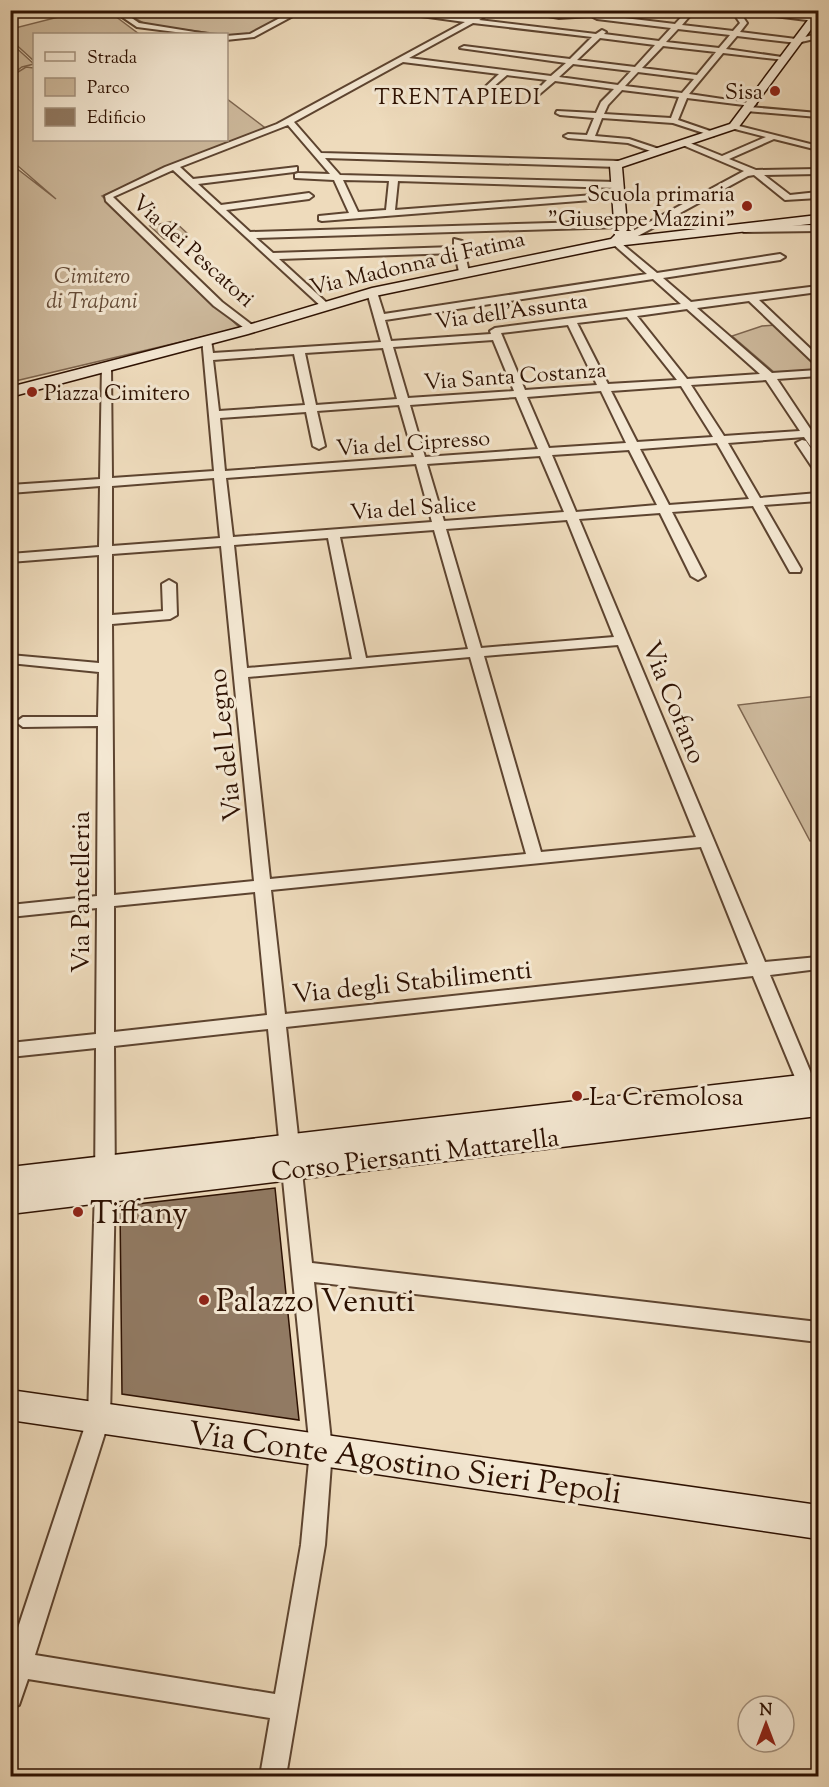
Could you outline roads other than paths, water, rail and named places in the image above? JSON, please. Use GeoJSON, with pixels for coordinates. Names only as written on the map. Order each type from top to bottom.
{"type":"FeatureCollection","features":[{"type":"Feature","properties":{"kind":"street"},"geometry":{"type":"LineString","coordinates":[[115,10],[137,25],[196,33]]}},
{"type":"Feature","properties":{"kind":"street"},"geometry":{"type":"LineString","coordinates":[[228,38],[252,36],[301,10]]}},
{"type":"Feature","properties":{"kind":"street"},"geometry":{"type":"LineString","coordinates":[[380,10],[785,58]]}},
{"type":"Feature","properties":{"kind":"street","name":"Via dei Pescatori"},"geometry":{"type":"LineString","coordinates":[[251,328],[218,304],[109,199],[112,194],[289,122],[492,10]]}},
{"type":"Feature","properties":{"kind":"street"},"geometry":{"type":"LineString","coordinates":[[519,10],[559,16],[592,14],[615,20],[798,40],[819,36]]}},
{"type":"Feature","properties":{"kind":"street"},"geometry":{"type":"LineString","coordinates":[[536,96],[624,10]]}},
{"type":"Feature","properties":{"kind":"street"},"geometry":{"type":"LineString","coordinates":[[590,138],[604,104],[692,10]]}},
{"type":"Feature","properties":{"kind":"street"},"geometry":{"type":"LineString","coordinates":[[674,121],[684,95],[744,23],[737,14],[740,10],[816,17]]}},
{"type":"Feature","properties":{"kind":"street"},"geometry":{"type":"LineString","coordinates":[[754,10],[816,17]]}},
{"type":"Feature","properties":{"kind":"street"},"geometry":{"type":"LineString","coordinates":[[318,155],[618,164],[734,126],[816,17]]}},
{"type":"Feature","properties":{"kind":"street"},"geometry":{"type":"LineString","coordinates":[[546,37],[552,31]]}},
{"type":"Feature","properties":{"kind":"street"},"geometry":{"type":"LineString","coordinates":[[464,48],[699,77]]}},
{"type":"Feature","properties":{"kind":"street"},"geometry":{"type":"LineString","coordinates":[[526,55],[532,49]]}},
{"type":"Feature","properties":{"kind":"street"},"geometry":{"type":"LineString","coordinates":[[404,60],[684,95],[819,115]]}},
{"type":"Feature","properties":{"kind":"street"},"geometry":{"type":"LineString","coordinates":[[485,92],[505,73]]}},
{"type":"Feature","properties":{"kind":"street"},"geometry":{"type":"LineString","coordinates":[[560,112],[674,121],[710,134]]}},
{"type":"Feature","properties":{"kind":"street"},"geometry":{"type":"LineString","coordinates":[[289,122],[338,178],[355,216]]}},
{"type":"Feature","properties":{"kind":"street"},"geometry":{"type":"LineString","coordinates":[[734,126],[819,148]]}},
{"type":"Feature","properties":{"kind":"street"},"geometry":{"type":"LineString","coordinates":[[567,136],[629,141],[656,151]]}},
{"type":"Feature","properties":{"kind":"street"},"geometry":{"type":"LineString","coordinates":[[723,159],[772,137]]}},
{"type":"Feature","properties":{"kind":"street"},"geometry":{"type":"LineString","coordinates":[[682,143],[756,173],[788,198],[819,195]]}},
{"type":"Feature","properties":{"kind":"street"},"geometry":{"type":"LineString","coordinates":[[476,181],[478,160]]}},
{"type":"Feature","properties":{"kind":"street"},"geometry":{"type":"LineString","coordinates":[[546,183],[548,162]]}},
{"type":"Feature","properties":{"kind":"street"},"geometry":{"type":"LineString","coordinates":[[618,164],[620,234],[654,276],[769,376],[819,449]]}},
{"type":"Feature","properties":{"kind":"street"},"geometry":{"type":"LineString","coordinates":[[175,167],[323,305]]}},
{"type":"Feature","properties":{"kind":"street"},"geometry":{"type":"LineString","coordinates":[[191,182],[294,169],[338,178],[546,183],[617,190]]}},
{"type":"Feature","properties":{"kind":"street"},"geometry":{"type":"LineString","coordinates":[[294,169],[330,232]]}},
{"type":"Feature","properties":{"kind":"street"},"geometry":{"type":"LineString","coordinates":[[248,235],[454,229],[633,235],[746,173],[819,171]]}},
{"type":"Feature","properties":{"kind":"street"},"geometry":{"type":"LineString","coordinates":[[244,176],[251,184]]}},
{"type":"Feature","properties":{"kind":"street"},"geometry":{"type":"LineString","coordinates":[[390,213],[394,179]]}},
{"type":"Feature","properties":{"kind":"street"},"geometry":{"type":"LineString","coordinates":[[219,208],[265,202],[316,207],[355,216],[617,190]]}},
{"type":"Feature","properties":{"kind":"street"},"geometry":{"type":"LineString","coordinates":[[258,193],[265,202]]}},
{"type":"Feature","properties":{"kind":"street"},"geometry":{"type":"LineString","coordinates":[[450,208],[464,272]]}},
{"type":"Feature","properties":{"kind":"street","name":"Via Madonna di Fatima"},"geometry":{"type":"LineString","coordinates":[[60,380],[251,328],[372,292],[620,234],[744,229],[819,219]]}},
{"type":"Feature","properties":{"kind":"street"},"geometry":{"type":"LineString","coordinates":[[744,229],[819,228]]}},
{"type":"Feature","properties":{"kind":"street"},"geometry":{"type":"LineString","coordinates":[[271,256],[459,250]]}},
{"type":"Feature","properties":{"kind":"street"},"geometry":{"type":"LineString","coordinates":[[380,318],[780,257]]}},
{"type":"Feature","properties":{"kind":"street"},"geometry":{"type":"LineString","coordinates":[[372,292],[535,858]]}},
{"type":"Feature","properties":{"kind":"street","name":"Via dell'Assunta"},"geometry":{"type":"LineString","coordinates":[[208,357],[497,337],[495,331],[816,292]]}},
{"type":"Feature","properties":{"kind":"street"},"geometry":{"type":"LineString","coordinates":[[752,298],[819,361]]}},
{"type":"Feature","properties":{"kind":"street"},"geometry":{"type":"LineString","coordinates":[[630,314],[660,346],[685,382],[795,569]]}},
{"type":"Feature","properties":{"kind":"street"},"geometry":{"type":"LineString","coordinates":[[571,321],[698,576]]}},
{"type":"Feature","properties":{"kind":"street","name":"Via Cofano"},"geometry":{"type":"LineString","coordinates":[[497,337],[759,969],[816,1098]]}},
{"type":"Feature","properties":{"kind":"street","name":"Via del Legno"},"geometry":{"type":"LineString","coordinates":[[206,340],[321,1450],[313,1545],[273,1776]]}},
{"type":"Feature","properties":{"kind":"street"},"geometry":{"type":"LineString","coordinates":[[299,351],[319,446]]}},
{"type":"Feature","properties":{"kind":"street","name":"Via Pantelleria"},"geometry":{"type":"LineString","coordinates":[[10,1696],[15,1664],[99,1418],[105,1179],[106,367]]}},
{"type":"Feature","properties":{"kind":"street","name":"Via Santa Costanza"},"geometry":{"type":"LineString","coordinates":[[214,415],[819,373]]}},
{"type":"Feature","properties":{"kind":"street"},"geometry":{"type":"LineString","coordinates":[[10,392],[60,380]]}},
{"type":"Feature","properties":{"kind":"street"},"geometry":{"type":"LineString","coordinates":[[10,399],[60,380]]}},
{"type":"Feature","properties":{"kind":"street"},"geometry":{"type":"LineString","coordinates":[[808,434],[819,467]]}},
{"type":"Feature","properties":{"kind":"street","name":"Via del Cipresso"},"geometry":{"type":"LineString","coordinates":[[10,489],[808,434]]}},
{"type":"Feature","properties":{"kind":"street","name":"Via del Salice"},"geometry":{"type":"LineString","coordinates":[[10,558],[819,497]]}},
{"type":"Feature","properties":{"kind":"street"},"geometry":{"type":"LineString","coordinates":[[333,534],[360,663]]}},
{"type":"Feature","properties":{"kind":"street"},"geometry":{"type":"LineString","coordinates":[[106,620],[171,615],[169,584]]}},
{"type":"Feature","properties":{"kind":"street"},"geometry":{"type":"LineString","coordinates":[[240,673],[623,640]]}},
{"type":"Feature","properties":{"kind":"street"},"geometry":{"type":"LineString","coordinates":[[10,659],[106,669]]}},
{"type":"Feature","properties":{"kind":"street"},"geometry":{"type":"LineString","coordinates":[[23,722],[106,721]]}},
{"type":"Feature","properties":{"kind":"street"},"geometry":{"type":"LineString","coordinates":[[10,911],[706,841]]}},
{"type":"Feature","properties":{"kind":"street","name":"Via degli Stabilimenti"},"geometry":{"type":"LineString","coordinates":[[10,1050],[819,963]]}},
{"type":"Feature","properties":{"kind":"street","name":"Corso Piersanti Mattarella"},"geometry":{"type":"LineString","coordinates":[[10,1179],[105,1179],[816,1098]]}},
{"type":"Feature","properties":{"kind":"street","name":"Corso Piersanti Mattarella"},"geometry":{"type":"LineString","coordinates":[[10,1202],[105,1179]]}},
{"type":"Feature","properties":{"kind":"street"},"geometry":{"type":"LineString","coordinates":[[302,1271],[819,1332]]}},
{"type":"Feature","properties":{"kind":"street","name":"Via Conte Agostino Sieri Pepoli"},"geometry":{"type":"LineString","coordinates":[[10,1405],[321,1450],[812,1526]]}},
{"type":"Feature","properties":{"kind":"street"},"geometry":{"type":"LineString","coordinates":[[15,1664],[285,1708]]}},
{"type":"Feature","properties":{"kind":"place","name":"Sisa"},"geometry":{"type":"Point","coordinates":[775,91]}},
{"type":"Feature","properties":{"kind":"place","name":"Scuola primaria \"Giuseppe Mazzini\""},"geometry":{"type":"Point","coordinates":[747,206]}},
{"type":"Feature","properties":{"kind":"place","name":"Piazza Cimitero"},"geometry":{"type":"Point","coordinates":[32,392]}},
{"type":"Feature","properties":{"kind":"place","name":"La Cremolosa"},"geometry":{"type":"Point","coordinates":[577,1096]}},
{"type":"Feature","properties":{"kind":"place","name":"Tiffany"},"geometry":{"type":"Point","coordinates":[78,1212]}},
{"type":"Feature","properties":{"kind":"place","name":"Palazzo Venuti"},"geometry":{"type":"Point","coordinates":[204,1300]}},
{"type":"Feature","properties":{"kind":"district","name":"TRENTAPIEDI"},"geometry":{"type":"Point","coordinates":[458,96]}},
{"type":"Feature","properties":{"kind":"park label","name":"Cimitero di Trapani"},"geometry":{"type":"Point","coordinates":[92,288]}}]}
